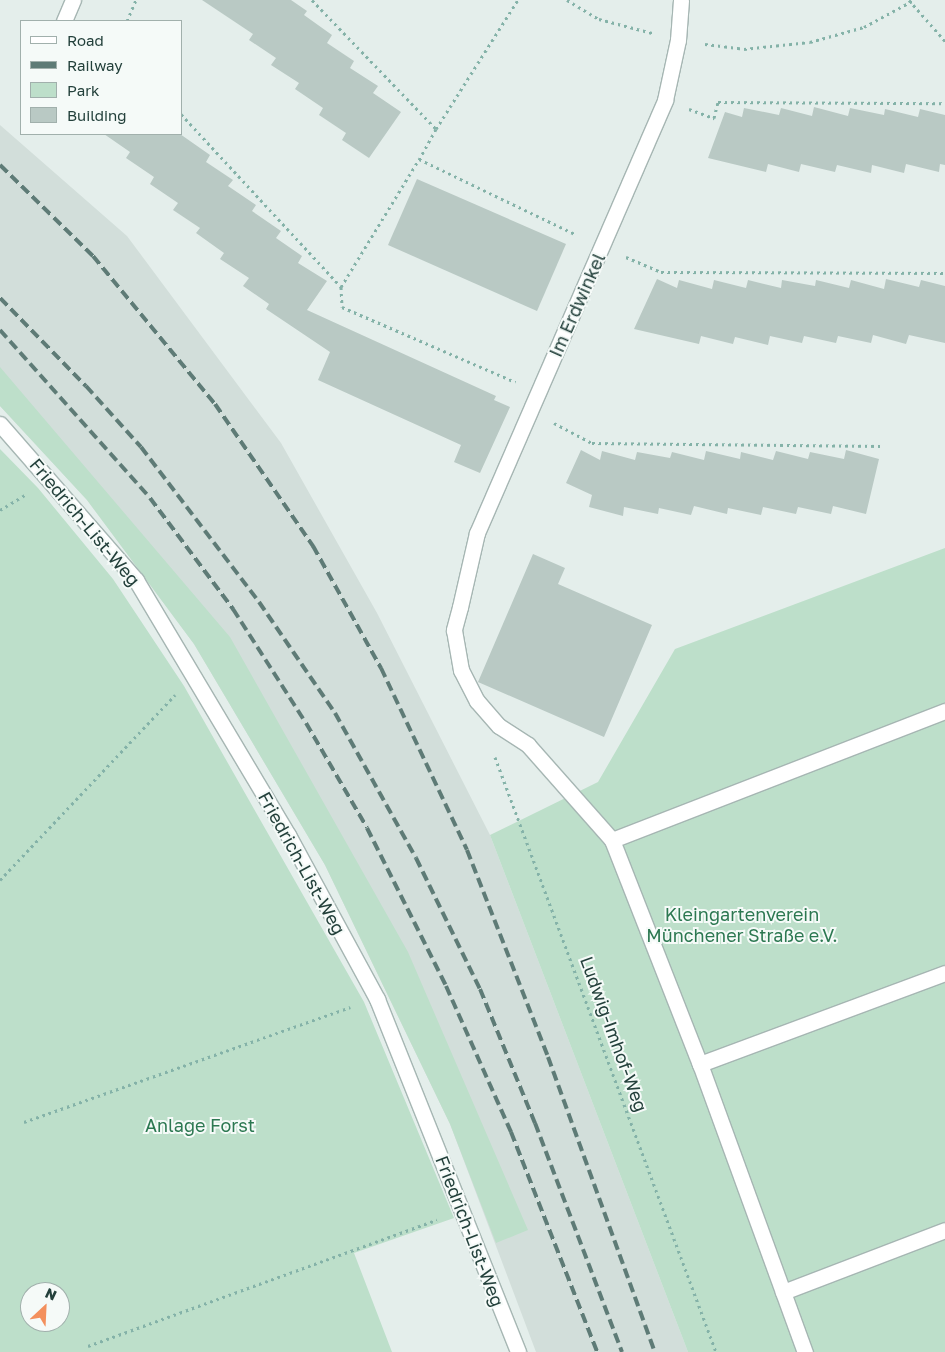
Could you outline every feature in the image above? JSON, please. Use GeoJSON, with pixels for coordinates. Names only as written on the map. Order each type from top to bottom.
{"type":"FeatureCollection","features":[{"type":"Feature","properties":{"kind":"street"},"geometry":{"type":"LineString","coordinates":[[64,20],[74,0]]}},
{"type":"Feature","properties":{"kind":"street","name":"Im Erdwinkel"},"geometry":{"type":"LineString","coordinates":[[612,840],[528,745],[499,726],[476,701],[461,670],[454,630],[477,533],[603,247],[665,100],[678,40],[682,0]]}},
{"type":"Feature","properties":{"kind":"street","name":"Friedrich-List-Weg"},"geometry":{"type":"LineString","coordinates":[[0,424],[136,580],[288,835],[377,999],[463,1209],[518,1352]]}},
{"type":"Feature","properties":{"kind":"street"},"geometry":{"type":"LineString","coordinates":[[805,1352],[700,1064],[612,840],[945,712]]}},
{"type":"Feature","properties":{"kind":"street"},"geometry":{"type":"LineString","coordinates":[[700,1064],[945,973]]}},
{"type":"Feature","properties":{"kind":"street"},"geometry":{"type":"LineString","coordinates":[[783,1292],[945,1230]]}},
{"type":"Feature","properties":{"kind":"path"},"geometry":{"type":"LineString","coordinates":[[127,20],[136,0]]}},
{"type":"Feature","properties":{"kind":"path"},"geometry":{"type":"LineString","coordinates":[[312,0],[436,129]]}},
{"type":"Feature","properties":{"kind":"path"},"geometry":{"type":"LineString","coordinates":[[518,0],[436,129],[341,288],[342,306],[538,393]]}},
{"type":"Feature","properties":{"kind":"path"},"geometry":{"type":"LineString","coordinates":[[567,0],[599,19],[678,40],[744,49],[810,42],[864,27],[911,1],[945,40]]}},
{"type":"Feature","properties":{"kind":"path"},"geometry":{"type":"LineString","coordinates":[[665,100],[714,118],[718,102],[945,103]]}},
{"type":"Feature","properties":{"kind":"path"},"geometry":{"type":"LineString","coordinates":[[182,115],[341,288]]}},
{"type":"Feature","properties":{"kind":"path"},"geometry":{"type":"LineString","coordinates":[[419,160],[603,247],[661,272],[945,273]]}},
{"type":"Feature","properties":{"kind":"path"},"geometry":{"type":"LineString","coordinates":[[531,411],[592,443],[882,446]]}},
{"type":"Feature","properties":{"kind":"path"},"geometry":{"type":"LineString","coordinates":[[0,880],[184,686],[194,679]]}},
{"type":"Feature","properties":{"kind":"path","name":"Ludwig-Imhof-Weg"},"geometry":{"type":"LineString","coordinates":[[499,726],[491,747],[593,1014],[716,1352]]}},
{"type":"Feature","properties":{"kind":"path"},"geometry":{"type":"LineString","coordinates":[[24,1122],[377,999]]}},
{"type":"Feature","properties":{"kind":"path"},"geometry":{"type":"LineString","coordinates":[[88,1346],[463,1209]]}},
{"type":"Feature","properties":{"kind":"shaded area"},"geometry":{"type":"Polygon","coordinates":[[[0,125],[127,236],[281,443],[377,613],[490,835],[688,1352],[536,1352],[450,1124],[325,865],[194,644],[87,500],[0,406],[0,125]]]}},
{"type":"Feature","properties":{"kind":"green space"},"geometry":{"type":"Polygon","coordinates":[[[0,367],[230,637],[408,952],[528,1230],[496,1243],[450,1124],[325,865],[194,644],[87,500],[0,406],[0,367]]]}},
{"type":"Feature","properties":{"kind":"green space","name":"Anlage Forst"},"geometry":{"type":"Polygon","coordinates":[[[0,449],[38,488],[113,579],[184,686],[364,1002],[454,1218],[354,1253],[392,1352],[0,1352],[0,449]]]}},
{"type":"Feature","properties":{"kind":"green space","name":"Kleingartenverein Münchener Straße e.V."},"geometry":{"type":"Polygon","coordinates":[[[945,548],[945,1352],[688,1352],[490,835],[598,782],[675,649],[945,548]]]}},
{"type":"Feature","properties":{"kind":"building"},"geometry":{"type":"Polygon","coordinates":[[[202,0],[291,0],[307,11],[304,15],[332,35],[327,43],[354,61],[350,68],[378,86],[373,93],[401,112],[369,158],[342,140],[346,133],[319,115],[323,108],[295,89],[299,83],[271,65],[276,58],[249,40],[253,34],[202,0]]]}},
{"type":"Feature","properties":{"kind":"building"},"geometry":{"type":"Polygon","coordinates":[[[814,107],[848,116],[850,108],[884,115],[885,109],[918,117],[920,109],[945,115],[945,165],[940,164],[939,172],[906,164],[904,173],[872,165],[871,173],[837,165],[835,172],[801,164],[799,172],[768,164],[766,172],[708,158],[725,112],[742,117],[744,108],[779,115],[781,108],[812,116],[814,107]]]}},
{"type":"Feature","properties":{"kind":"building"},"geometry":{"type":"Polygon","coordinates":[[[105,135],[181,135],[210,155],[206,162],[233,180],[228,186],[256,205],[252,211],[281,231],[276,238],[302,256],[298,263],[327,281],[307,310],[496,396],[494,400],[510,407],[480,473],[454,462],[461,445],[318,380],[330,352],[266,309],[269,304],[243,286],[249,278],[220,259],[224,253],[196,233],[200,228],[173,210],[178,203],[150,184],[154,177],[126,158],[130,152],[105,135]]]}},
{"type":"Feature","properties":{"kind":"building"},"geometry":{"type":"Polygon","coordinates":[[[417,179],[566,244],[537,311],[388,245],[417,179]]]}},
{"type":"Feature","properties":{"kind":"building"},"geometry":{"type":"Polygon","coordinates":[[[657,279],[677,288],[679,280],[712,289],[714,280],[746,288],[748,280],[781,288],[782,280],[815,286],[816,280],[849,288],[851,280],[884,289],[886,279],[919,287],[921,280],[945,286],[945,343],[909,335],[906,344],[873,335],[871,343],[838,336],[836,343],[804,336],[802,343],[770,336],[768,345],[735,337],[733,344],[701,336],[699,344],[634,329],[657,279]]]}},
{"type":"Feature","properties":{"kind":"building"},"geometry":{"type":"Polygon","coordinates":[[[581,450],[600,460],[602,451],[635,460],[637,452],[670,458],[672,452],[704,460],[706,451],[740,459],[741,452],[773,460],[776,451],[808,459],[810,452],[844,459],[846,450],[879,459],[866,514],[833,506],[831,514],[798,507],[796,514],[763,507],[761,515],[728,508],[727,514],[694,506],[691,515],[659,508],[658,514],[624,507],[623,516],[589,507],[592,495],[566,483],[581,450]]]}},
{"type":"Feature","properties":{"kind":"building"},"geometry":{"type":"Polygon","coordinates":[[[533,554],[565,568],[558,584],[652,625],[604,737],[478,682],[533,554]]]}},
{"type":"Feature","properties":{"kind":"railway"},"geometry":{"type":"LineString","coordinates":[[0,165],[93,256],[215,404],[313,546],[381,668],[467,850],[548,1057],[655,1352]]}},
{"type":"Feature","properties":{"kind":"railway"},"geometry":{"type":"LineString","coordinates":[[0,298],[86,386],[141,447],[259,602],[335,713],[416,858],[480,989],[535,1123],[622,1352]]}},
{"type":"Feature","properties":{"kind":"railway"},"geometry":{"type":"LineString","coordinates":[[0,330],[150,498],[233,609],[306,723],[367,828],[446,986],[511,1132],[597,1352]]}}]}
